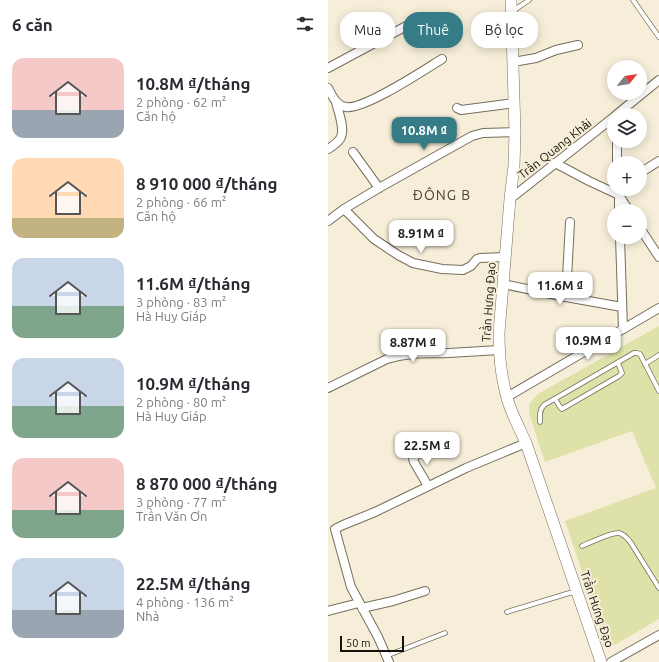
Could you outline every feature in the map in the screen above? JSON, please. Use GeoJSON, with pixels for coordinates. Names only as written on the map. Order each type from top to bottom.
{"type":"FeatureCollection","features":[{"type":"Feature","properties":{"kind":"main road","name":"Trần Hưng Đạo"},"geometry":{"type":"LineString","coordinates":[[511,6],[515,132],[514,166],[505,257],[499,350],[507,397],[526,443],[601,662]]}},
{"type":"Feature","properties":{"kind":"street"},"geometry":{"type":"LineString","coordinates":[[328,68],[403,28]]}},
{"type":"Feature","properties":{"kind":"street"},"geometry":{"type":"LineString","coordinates":[[513,62],[536,58],[556,50],[578,45]]}},
{"type":"Feature","properties":{"kind":"street"},"geometry":{"type":"LineString","coordinates":[[336,102],[345,107],[356,107],[393,89],[442,59]]}},
{"type":"Feature","properties":{"kind":"street","name":"Trần Quang Khải"},"geometry":{"type":"LineString","coordinates":[[625,108],[659,80]]}},
{"type":"Feature","properties":{"kind":"street"},"geometry":{"type":"LineString","coordinates":[[328,88],[336,102],[343,126],[342,138],[328,149]]}},
{"type":"Feature","properties":{"kind":"street"},"geometry":{"type":"LineString","coordinates":[[457,108],[461,110],[514,103]]}},
{"type":"Feature","properties":{"kind":"street","name":"Trần Quang Khải"},"geometry":{"type":"LineString","coordinates":[[510,199],[607,122]]}},
{"type":"Feature","properties":{"kind":"street"},"geometry":{"type":"LineString","coordinates":[[328,221],[344,209],[379,188],[472,136],[483,133],[515,132]]}},
{"type":"Feature","properties":{"kind":"street"},"geometry":{"type":"LineString","coordinates":[[352,152],[379,188]]}},
{"type":"Feature","properties":{"kind":"street"},"geometry":{"type":"LineString","coordinates":[[647,169],[659,161]]}},
{"type":"Feature","properties":{"kind":"street"},"geometry":{"type":"LineString","coordinates":[[555,164],[589,181],[607,188]]}},
{"type":"Feature","properties":{"kind":"street"},"geometry":{"type":"LineString","coordinates":[[344,209],[374,240],[398,256],[413,263],[442,269],[463,270],[471,266],[477,259],[480,258],[505,257]]}},
{"type":"Feature","properties":{"kind":"street"},"geometry":{"type":"LineString","coordinates":[[566,297],[570,222]]}},
{"type":"Feature","properties":{"kind":"street"},"geometry":{"type":"LineString","coordinates":[[647,239],[659,257]]}},
{"type":"Feature","properties":{"kind":"street"},"geometry":{"type":"LineString","coordinates":[[620,244],[623,329]]}},
{"type":"Feature","properties":{"kind":"street"},"geometry":{"type":"LineString","coordinates":[[503,284],[622,307]]}},
{"type":"Feature","properties":{"kind":"street"},"geometry":{"type":"LineString","coordinates":[[507,397],[659,308]]}},
{"type":"Feature","properties":{"kind":"street"},"geometry":{"type":"LineString","coordinates":[[328,388],[387,359],[397,356],[416,353],[499,350]]}},
{"type":"Feature","properties":{"kind":"street"},"geometry":{"type":"LineString","coordinates":[[388,659],[351,587],[332,531],[466,468],[526,443]]}},
{"type":"Feature","properties":{"kind":"street"},"geometry":{"type":"LineString","coordinates":[[428,486],[413,459],[416,455],[432,447]]}},
{"type":"Feature","properties":{"kind":"street"},"geometry":{"type":"LineString","coordinates":[[328,610],[393,601],[425,591]]}},
{"type":"Feature","properties":{"kind":"street"},"geometry":{"type":"LineString","coordinates":[[611,662],[659,635]]}},
{"type":"Feature","properties":{"kind":"lane"},"geometry":{"type":"LineString","coordinates":[[511,6],[529,0]]}},
{"type":"Feature","properties":{"kind":"lane"},"geometry":{"type":"LineString","coordinates":[[633,0],[659,37]]}},
{"type":"Feature","properties":{"kind":"lane"},"geometry":{"type":"LineString","coordinates":[[540,422],[541,408],[544,405],[634,353],[640,354],[659,391]]}},
{"type":"Feature","properties":{"kind":"lane"},"geometry":{"type":"LineString","coordinates":[[645,364],[659,355]]}},
{"type":"Feature","properties":{"kind":"lane"},"geometry":{"type":"LineString","coordinates":[[554,399],[562,409],[620,376],[622,373],[618,363]]}},
{"type":"Feature","properties":{"kind":"lane"},"geometry":{"type":"LineString","coordinates":[[582,546],[612,534],[619,533],[626,537],[631,543],[659,588]]}},
{"type":"Feature","properties":{"kind":"lane"},"geometry":{"type":"LineString","coordinates":[[507,612],[577,591]]}},
{"type":"Feature","properties":{"kind":"lane"},"geometry":{"type":"LineString","coordinates":[[388,659],[445,633]]}},
{"type":"Feature","properties":{"kind":"green space"},"geometry":{"type":"Polygon","coordinates":[[[659,326],[659,619],[613,646],[606,643],[565,521],[656,488],[632,431],[545,462],[529,413],[529,404],[538,394],[659,326]]]}},
{"type":"Feature","properties":{"kind":"district","name":"ĐÔNG B"},"geometry":{"type":"Point","coordinates":[442,195]}}]}
